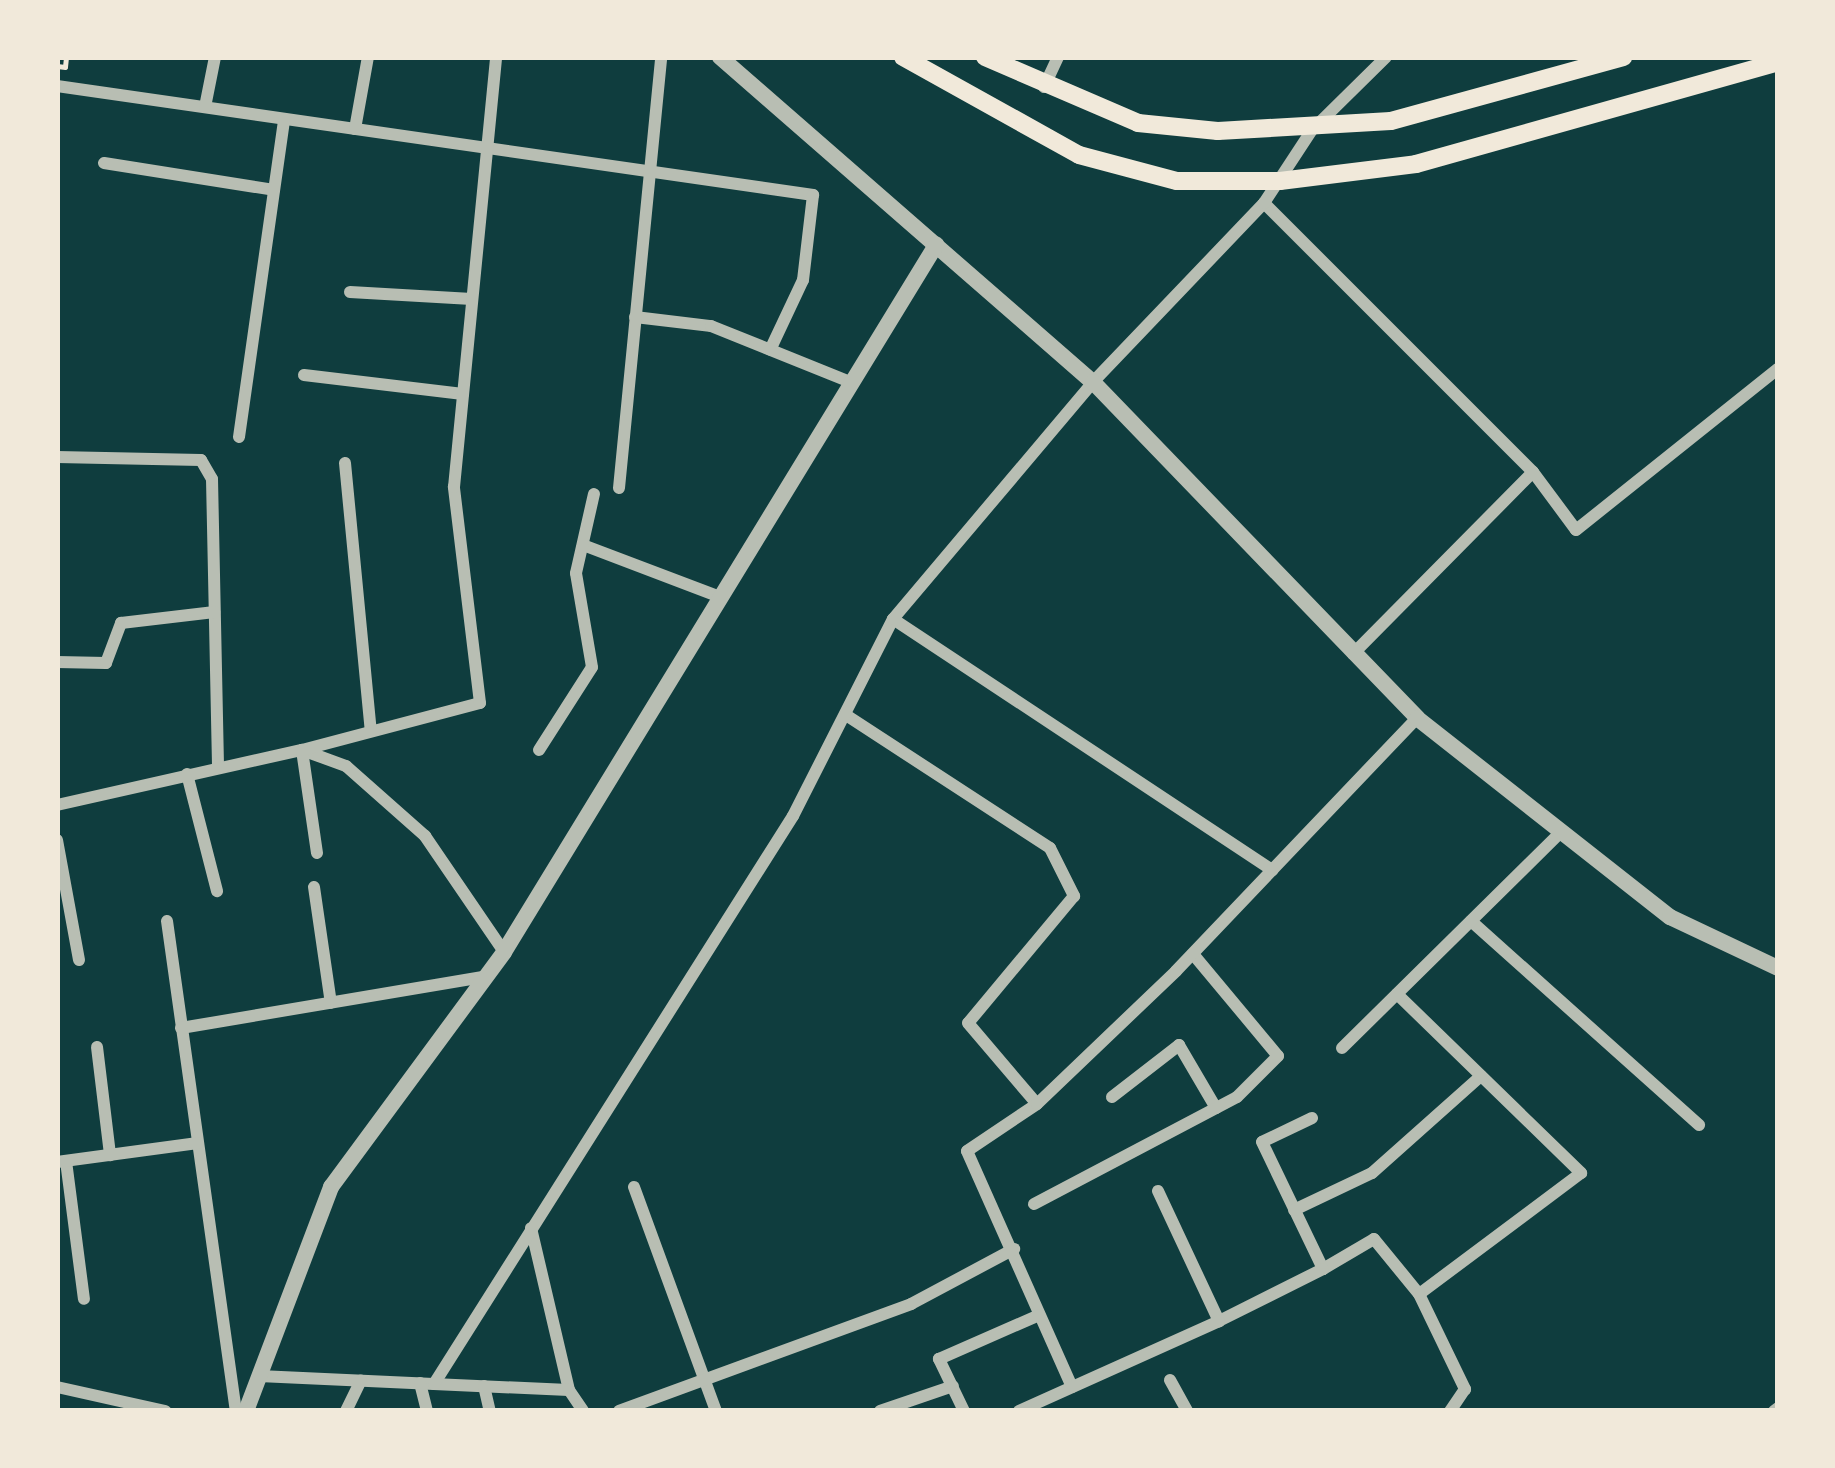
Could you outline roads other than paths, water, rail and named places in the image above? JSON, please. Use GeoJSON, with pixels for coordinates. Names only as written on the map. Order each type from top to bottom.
{"type":"FeatureCollection","features":[{"type":"Feature","properties":{"kind":"main road"},"geometry":{"type":"LineString","coordinates":[[903,57],[1078,155],[1177,181],[1280,182],[1416,164],[1776,66]]}},
{"type":"Feature","properties":{"kind":"main road"},"geometry":{"type":"LineString","coordinates":[[985,57],[1044,87],[1138,123],[1312,130],[1391,122],[1623,57]]}},
{"type":"Feature","properties":{"kind":"street"},"geometry":{"type":"LineString","coordinates":[[206,107],[214,57]]}},
{"type":"Feature","properties":{"kind":"street"},"geometry":{"type":"LineString","coordinates":[[355,129],[368,57]]}},
{"type":"Feature","properties":{"kind":"street"},"geometry":{"type":"LineString","coordinates":[[57,806],[481,703],[454,487],[496,57]]}},
{"type":"Feature","properties":{"kind":"street"},"geometry":{"type":"LineString","coordinates":[[619,488],[661,57]]}},
{"type":"Feature","properties":{"kind":"street"},"geometry":{"type":"LineString","coordinates":[[720,57],[1093,382],[1417,718],[1559,834],[1670,916],[1778,968]]}},
{"type":"Feature","properties":{"kind":"street"},"geometry":{"type":"LineString","coordinates":[[1044,87],[1058,57]]}},
{"type":"Feature","properties":{"kind":"street"},"geometry":{"type":"LineString","coordinates":[[427,1411],[427,1383],[531,1228],[849,716],[893,620],[1093,382],[1264,203],[1312,130],[1386,57]]}},
{"type":"Feature","properties":{"kind":"street"},"geometry":{"type":"LineString","coordinates":[[57,86],[813,196],[803,280],[770,350]]}},
{"type":"Feature","properties":{"kind":"street"},"geometry":{"type":"LineString","coordinates":[[239,437],[284,118]]}},
{"type":"Feature","properties":{"kind":"street"},"geometry":{"type":"LineString","coordinates":[[104,163],[274,190]]}},
{"type":"Feature","properties":{"kind":"street"},"geometry":{"type":"LineString","coordinates":[[1264,203],[1533,472],[1576,530],[1778,369]]}},
{"type":"Feature","properties":{"kind":"street"},"geometry":{"type":"LineString","coordinates":[[246,1411],[331,1187],[504,952],[936,245]]}},
{"type":"Feature","properties":{"kind":"street"},"geometry":{"type":"LineString","coordinates":[[350,292],[472,299]]}},
{"type":"Feature","properties":{"kind":"street"},"geometry":{"type":"LineString","coordinates":[[635,317],[711,326],[850,382]]}},
{"type":"Feature","properties":{"kind":"street"},"geometry":{"type":"LineString","coordinates":[[304,375],[463,394]]}},
{"type":"Feature","properties":{"kind":"street"},"geometry":{"type":"LineString","coordinates":[[57,457],[201,460],[212,479],[218,766]]}},
{"type":"Feature","properties":{"kind":"street"},"geometry":{"type":"LineString","coordinates":[[345,464],[371,731]]}},
{"type":"Feature","properties":{"kind":"street"},"geometry":{"type":"LineString","coordinates":[[1353,654],[1533,472]]}},
{"type":"Feature","properties":{"kind":"street"},"geometry":{"type":"LineString","coordinates":[[539,750],[592,667],[576,573],[594,494]]}},
{"type":"Feature","properties":{"kind":"street"},"geometry":{"type":"LineString","coordinates":[[583,545],[720,598]]}},
{"type":"Feature","properties":{"kind":"street"},"geometry":{"type":"LineString","coordinates":[[57,662],[106,663],[121,623],[214,613]]}},
{"type":"Feature","properties":{"kind":"street"},"geometry":{"type":"LineString","coordinates":[[893,620],[1272,870]]}},
{"type":"Feature","properties":{"kind":"street"},"geometry":{"type":"LineString","coordinates":[[849,716],[1050,848],[1074,896],[968,1023],[1037,1104]]}},
{"type":"Feature","properties":{"kind":"street"},"geometry":{"type":"LineString","coordinates":[[1072,1387],[967,1151],[1037,1104],[1192,954],[1417,718]]}},
{"type":"Feature","properties":{"kind":"street"},"geometry":{"type":"LineString","coordinates":[[302,750],[346,766],[413,823],[504,952]]}},
{"type":"Feature","properties":{"kind":"street"},"geometry":{"type":"LineString","coordinates":[[302,750],[317,853]]}},
{"type":"Feature","properties":{"kind":"street"},"geometry":{"type":"LineString","coordinates":[[187,774],[217,891]]}},
{"type":"Feature","properties":{"kind":"street"},"geometry":{"type":"LineString","coordinates":[[1342,1048],[1559,834]]}},
{"type":"Feature","properties":{"kind":"street"},"geometry":{"type":"LineString","coordinates":[[57,840],[79,960]]}},
{"type":"Feature","properties":{"kind":"street"},"geometry":{"type":"LineString","coordinates":[[314,887],[332,1003]]}},
{"type":"Feature","properties":{"kind":"street"},"geometry":{"type":"LineString","coordinates":[[166,921],[236,1411]]}},
{"type":"Feature","properties":{"kind":"street"},"geometry":{"type":"LineString","coordinates":[[1471,921],[1699,1125]]}},
{"type":"Feature","properties":{"kind":"street"},"geometry":{"type":"LineString","coordinates":[[1034,1204],[1216,1108],[1278,1056],[1192,954]]}},
{"type":"Feature","properties":{"kind":"street"},"geometry":{"type":"LineString","coordinates":[[181,1028],[483,977]]}},
{"type":"Feature","properties":{"kind":"street"},"geometry":{"type":"LineString","coordinates":[[1397,994],[1581,1173],[1419,1294]]}},
{"type":"Feature","properties":{"kind":"street"},"geometry":{"type":"LineString","coordinates":[[1112,1097],[1179,1045],[1216,1108]]}},
{"type":"Feature","properties":{"kind":"street"},"geometry":{"type":"LineString","coordinates":[[98,1047],[110,1155]]}},
{"type":"Feature","properties":{"kind":"street"},"geometry":{"type":"LineString","coordinates":[[1294,1210],[1372,1173],[1481,1076]]}},
{"type":"Feature","properties":{"kind":"street"},"geometry":{"type":"LineString","coordinates":[[1312,1118],[1262,1142],[1323,1269]]}},
{"type":"Feature","properties":{"kind":"street"},"geometry":{"type":"LineString","coordinates":[[85,1299],[62,1162],[197,1143]]}},
{"type":"Feature","properties":{"kind":"street"},"geometry":{"type":"LineString","coordinates":[[634,1187],[716,1411]]}},
{"type":"Feature","properties":{"kind":"street"},"geometry":{"type":"LineString","coordinates":[[1158,1191],[1219,1321]]}},
{"type":"Feature","properties":{"kind":"street"},"geometry":{"type":"LineString","coordinates":[[531,1228],[569,1390],[583,1411]]}},
{"type":"Feature","properties":{"kind":"street"},"geometry":{"type":"LineString","coordinates":[[1019,1411],[1219,1321],[1374,1239],[1419,1294],[1465,1389],[1450,1411]]}},
{"type":"Feature","properties":{"kind":"street"},"geometry":{"type":"LineString","coordinates":[[619,1411],[911,1304],[1014,1249]]}},
{"type":"Feature","properties":{"kind":"street"},"geometry":{"type":"LineString","coordinates":[[964,1411],[938,1359],[1039,1315]]}},
{"type":"Feature","properties":{"kind":"street"},"geometry":{"type":"LineString","coordinates":[[259,1376],[569,1390]]}},
{"type":"Feature","properties":{"kind":"street"},"geometry":{"type":"LineString","coordinates":[[346,1411],[362,1380]]}},
{"type":"Feature","properties":{"kind":"street"},"geometry":{"type":"LineString","coordinates":[[1170,1380],[1186,1411]]}},
{"type":"Feature","properties":{"kind":"street"},"geometry":{"type":"LineString","coordinates":[[484,1386],[490,1411]]}},
{"type":"Feature","properties":{"kind":"street"},"geometry":{"type":"LineString","coordinates":[[880,1411],[953,1386]]}},
{"type":"Feature","properties":{"kind":"street"},"geometry":{"type":"LineString","coordinates":[[57,1387],[165,1411]]}}]}
